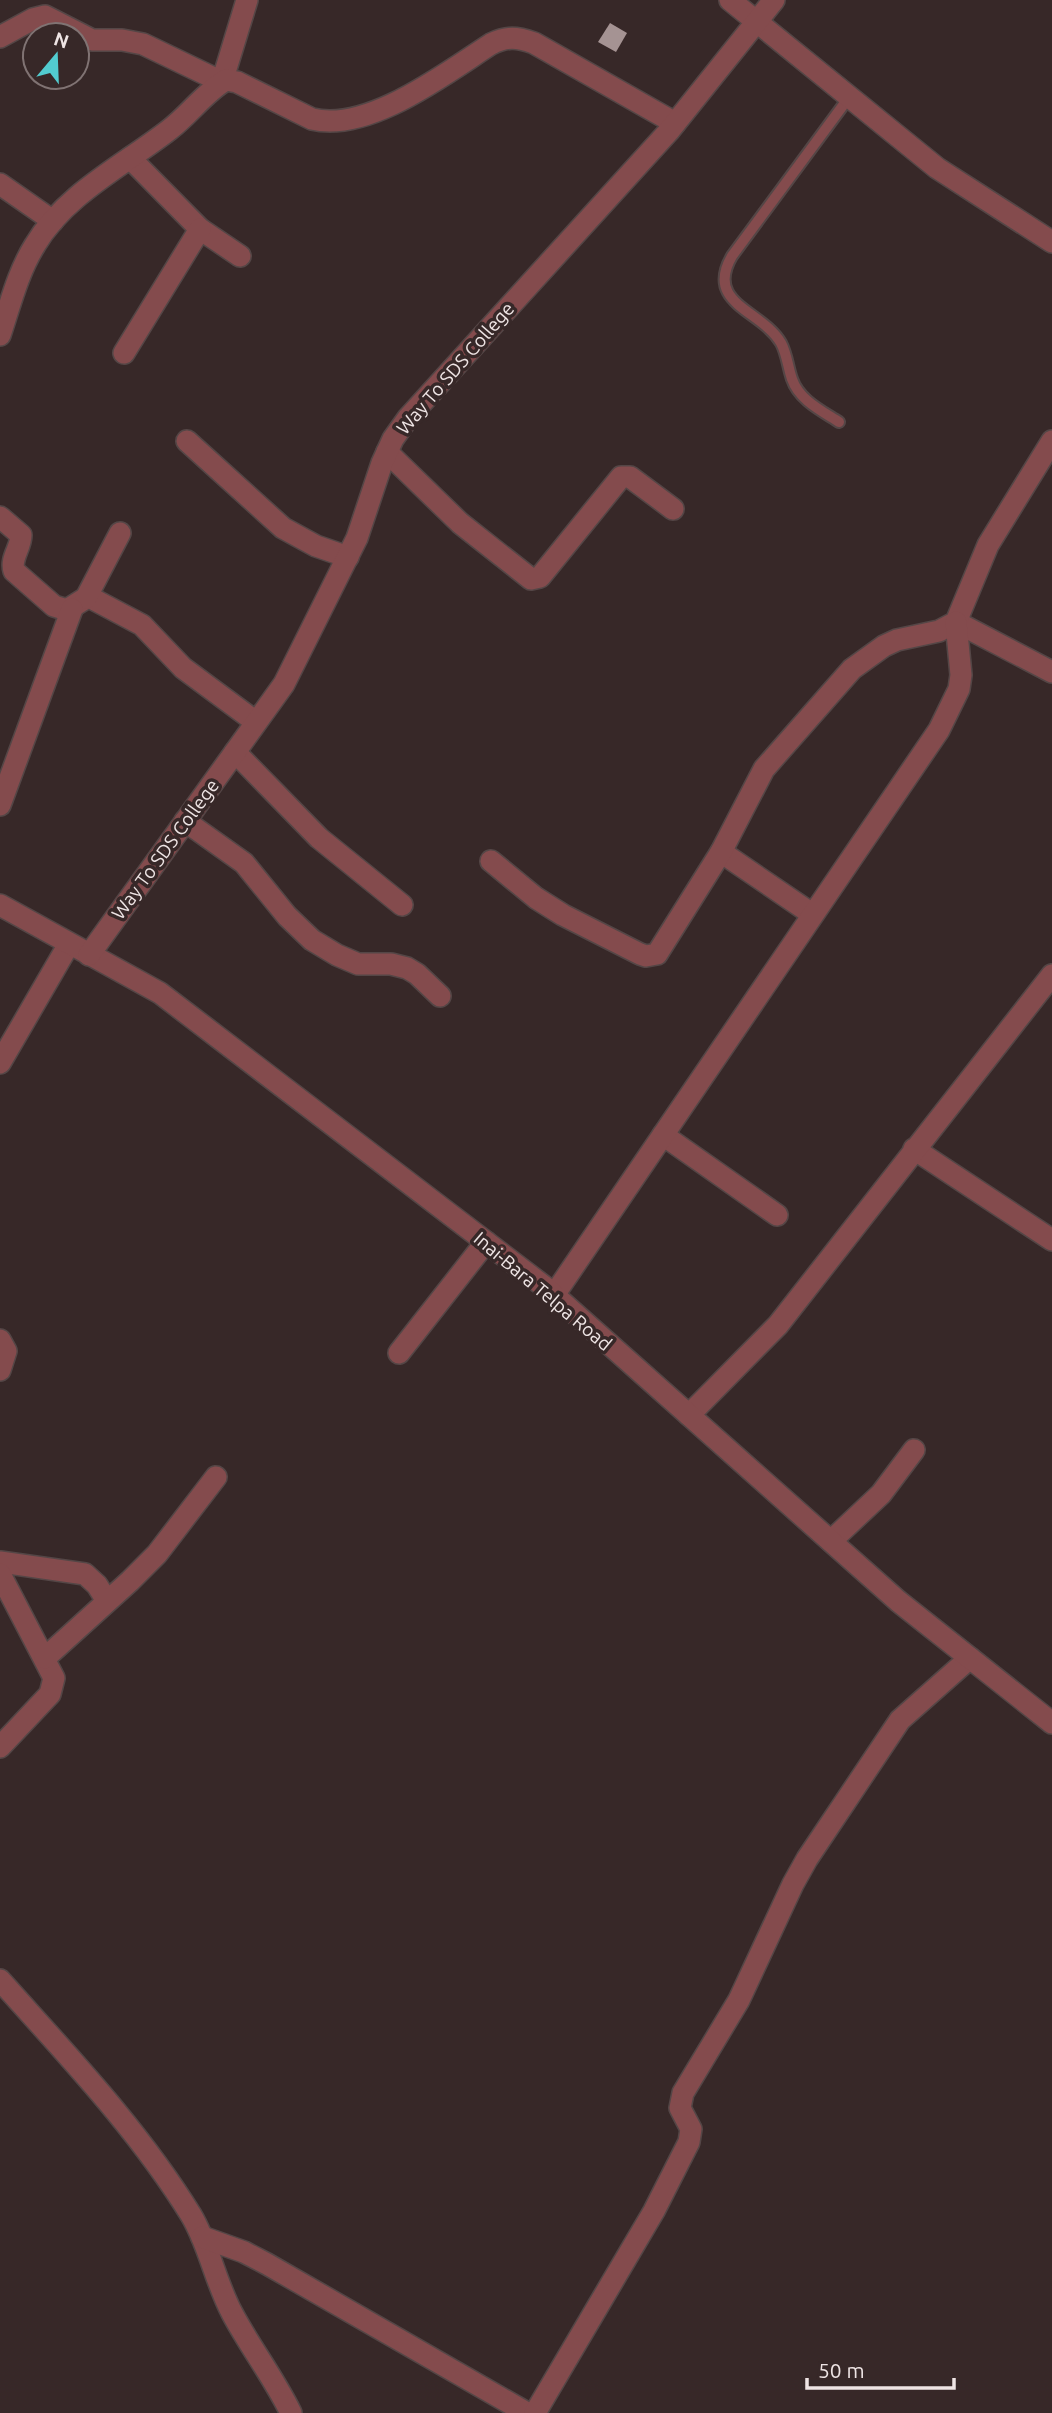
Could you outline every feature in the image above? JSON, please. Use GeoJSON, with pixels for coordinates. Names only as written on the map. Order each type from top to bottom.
{"type":"FeatureCollection","features":[{"type":"Feature","properties":{"kind":"street"},"geometry":{"type":"LineString","coordinates":[[0,335],[21,272],[34,247],[53,221],[98,181],[173,128],[222,82],[247,0]]}},
{"type":"Feature","properties":{"kind":"street"},"geometry":{"type":"LineString","coordinates":[[730,0],[937,168],[1052,242]]}},
{"type":"Feature","properties":{"kind":"street","name":"Way To SDS College"},"geometry":{"type":"LineString","coordinates":[[89,955],[284,684],[357,538],[393,439],[408,418],[675,123],[775,0]]}},
{"type":"Feature","properties":{"kind":"street"},"geometry":{"type":"LineString","coordinates":[[0,37],[33,19],[45,16],[92,40],[122,40],[143,44],[222,82],[233,80],[312,119],[330,122],[394,104],[416,93],[491,44],[501,39],[520,38],[534,43],[675,123]]}},
{"type":"Feature","properties":{"kind":"street"},"geometry":{"type":"LineString","coordinates":[[130,158],[200,229],[240,256]]}},
{"type":"Feature","properties":{"kind":"street"},"geometry":{"type":"LineString","coordinates":[[0,184],[53,221]]}},
{"type":"Feature","properties":{"kind":"street"},"geometry":{"type":"LineString","coordinates":[[124,353],[200,229]]}},
{"type":"Feature","properties":{"kind":"street"},"geometry":{"type":"LineString","coordinates":[[187,441],[283,528],[316,546],[348,557]]}},
{"type":"Feature","properties":{"kind":"street"},"geometry":{"type":"LineString","coordinates":[[554,1295],[939,730],[959,689],[961,676],[956,622],[988,545],[1052,441]]}},
{"type":"Feature","properties":{"kind":"street"},"geometry":{"type":"LineString","coordinates":[[387,452],[460,523],[531,579],[540,577],[621,477],[630,477],[673,509]]}},
{"type":"Feature","properties":{"kind":"street"},"geometry":{"type":"LineString","coordinates":[[0,517],[21,536],[13,565],[15,571],[54,606],[63,610],[93,599],[142,625],[183,668],[256,722]]}},
{"type":"Feature","properties":{"kind":"street"},"geometry":{"type":"LineString","coordinates":[[0,805],[79,603],[120,533]]}},
{"type":"Feature","properties":{"kind":"street"},"geometry":{"type":"LineString","coordinates":[[956,622],[1052,672]]}},
{"type":"Feature","properties":{"kind":"street"},"geometry":{"type":"LineString","coordinates":[[491,861],[536,898],[562,915],[646,956],[657,954],[721,852],[764,769],[852,668],[897,640],[939,631],[956,622]]}},
{"type":"Feature","properties":{"kind":"street"},"geometry":{"type":"LineString","coordinates":[[235,752],[319,838],[402,905]]}},
{"type":"Feature","properties":{"kind":"street"},"geometry":{"type":"LineString","coordinates":[[185,821],[244,863],[287,916],[312,940],[337,956],[358,964],[391,964],[407,968],[440,996]]}},
{"type":"Feature","properties":{"kind":"street"},"geometry":{"type":"LineString","coordinates":[[721,852],[812,914]]}},
{"type":"Feature","properties":{"kind":"street","name":"Inai-Bara Telpa Road"},"geometry":{"type":"LineString","coordinates":[[0,905],[160,993],[486,1242],[554,1295],[898,1601],[1052,1723]]}},
{"type":"Feature","properties":{"kind":"street"},"geometry":{"type":"LineString","coordinates":[[0,1063],[69,944]]}},
{"type":"Feature","properties":{"kind":"street"},"geometry":{"type":"LineString","coordinates":[[689,1415],[778,1325],[1052,975]]}},
{"type":"Feature","properties":{"kind":"street"},"geometry":{"type":"LineString","coordinates":[[663,1135],[777,1216]]}},
{"type":"Feature","properties":{"kind":"street"},"geometry":{"type":"LineString","coordinates":[[914,1149],[1052,1240]]}},
{"type":"Feature","properties":{"kind":"street"},"geometry":{"type":"LineString","coordinates":[[399,1353],[486,1242]]}},
{"type":"Feature","properties":{"kind":"street"},"geometry":{"type":"LineString","coordinates":[[0,1340],[6,1351],[0,1370]]}},
{"type":"Feature","properties":{"kind":"street"},"geometry":{"type":"LineString","coordinates":[[831,1541],[881,1494],[914,1450]]}},
{"type":"Feature","properties":{"kind":"street"},"geometry":{"type":"LineString","coordinates":[[45,1658],[157,1554],[216,1477]]}},
{"type":"Feature","properties":{"kind":"street"},"geometry":{"type":"LineString","coordinates":[[0,1562],[85,1574],[97,1585],[107,1601]]}},
{"type":"Feature","properties":{"kind":"street"},"geometry":{"type":"LineString","coordinates":[[0,1574],[54,1678],[50,1694],[0,1747]]}},
{"type":"Feature","properties":{"kind":"street"},"geometry":{"type":"LineString","coordinates":[[535,2413],[654,2211],[688,2142],[691,2129],[680,2108],[683,2093],[739,2000],[802,1867],[900,1720],[970,1658]]}},
{"type":"Feature","properties":{"kind":"street"},"geometry":{"type":"LineString","coordinates":[[0,1980],[141,2143],[191,2216],[202,2237],[222,2293],[291,2413]]}},
{"type":"Feature","properties":{"kind":"street"},"geometry":{"type":"LineString","coordinates":[[202,2237],[244,2252],[267,2264],[527,2413]]}},
{"type":"Feature","properties":{"kind":"lane"},"geometry":{"type":"LineString","coordinates":[[839,422],[800,394],[791,378],[781,343],[732,299],[725,290],[724,272],[732,256],[850,96]]}},
{"type":"Feature","properties":{"kind":"building"},"geometry":{"type":"Polygon","coordinates":[[[610,23],[627,33],[616,52],[598,42],[610,23]]]}}]}
